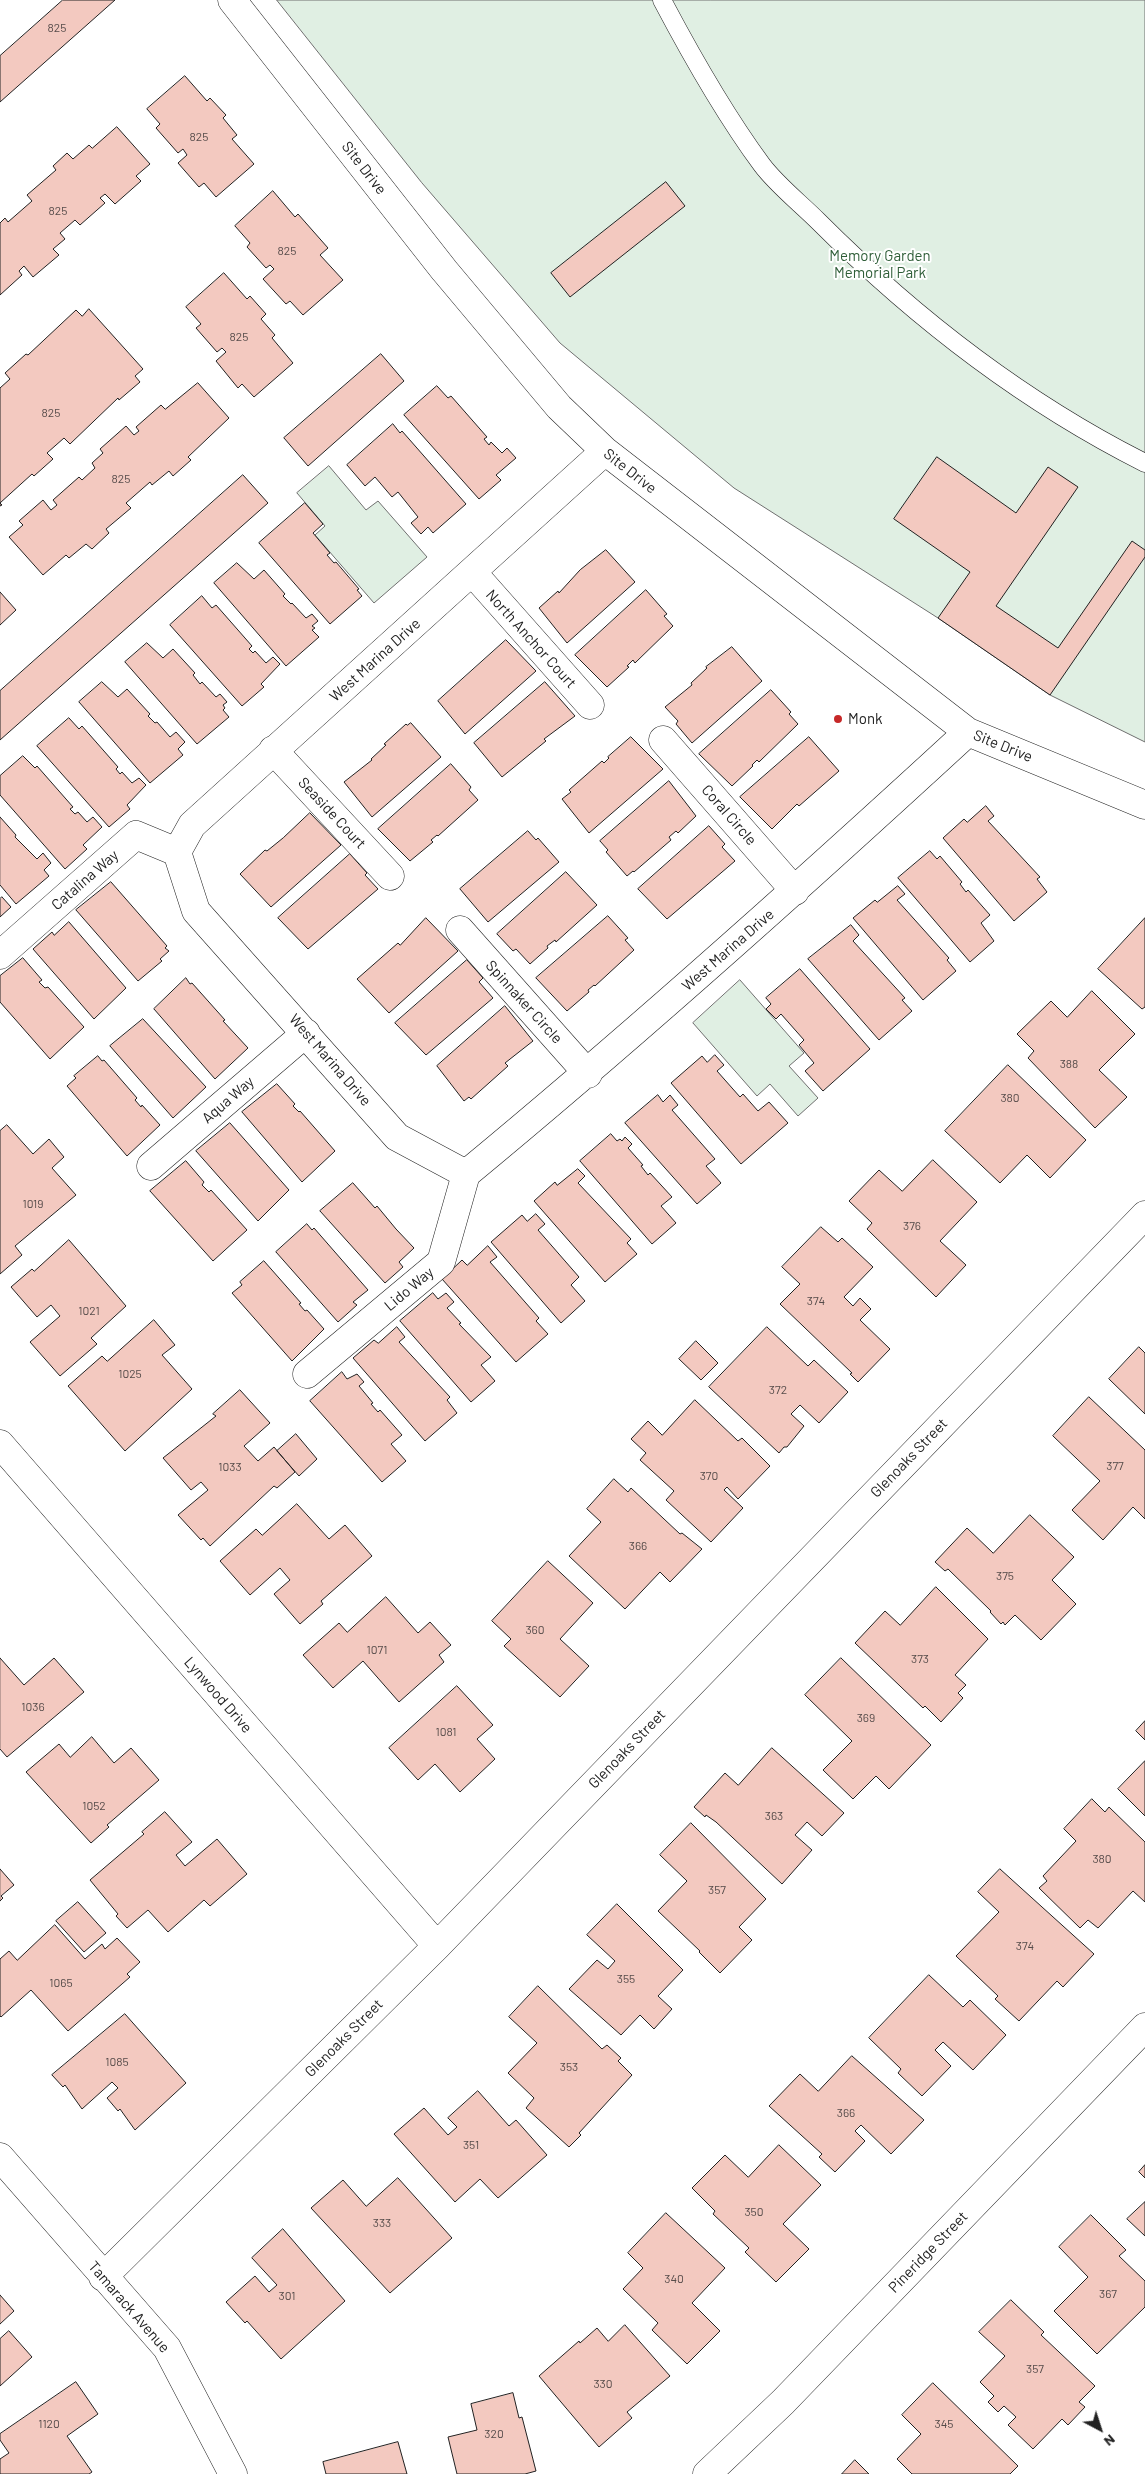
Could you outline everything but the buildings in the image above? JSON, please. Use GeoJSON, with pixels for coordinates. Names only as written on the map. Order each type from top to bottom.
{"type":"FeatureCollection","features":[{"type":"Feature","properties":{"kind":"street","name":"Site Drive"},"geometry":{"type":"LineString","coordinates":[[232,0],[444,270],[559,407],[605,451],[968,732],[1145,805]]}},
{"type":"Feature","properties":{"kind":"street","name":"West Marina Drive"},"geometry":{"type":"LineString","coordinates":[[605,451],[473,573],[273,750],[192,825],[177,852],[196,911],[397,1137],[466,1174],[588,1074],[795,891],[968,732]]}},
{"type":"Feature","properties":{"kind":"street","name":"North Anchor Court"},"geometry":{"type":"LineString","coordinates":[[473,573],[590,705]]}},
{"type":"Feature","properties":{"kind":"street","name":"Coral Circle"},"geometry":{"type":"LineString","coordinates":[[663,740],[795,891]]}},
{"type":"Feature","properties":{"kind":"street","name":"Seaside Court"},"geometry":{"type":"LineString","coordinates":[[273,750],[390,876]]}},
{"type":"Feature","properties":{"kind":"street","name":"Catalina Way"},"geometry":{"type":"LineString","coordinates":[[0,955],[136,835],[177,852]]}},
{"type":"Feature","properties":{"kind":"street","name":"Spinnaker Circle"},"geometry":{"type":"LineString","coordinates":[[460,930],[588,1074]]}},
{"type":"Feature","properties":{"kind":"street","name":"Aqua Way"},"geometry":{"type":"LineString","coordinates":[[151,1166],[306,1033]]}},
{"type":"Feature","properties":{"kind":"street","name":"Lido Way"},"geometry":{"type":"LineString","coordinates":[[307,1374],[441,1262],[466,1174]]}},
{"type":"Feature","properties":{"kind":"street","name":"Glenoaks Street"},"geometry":{"type":"LineString","coordinates":[[103,2276],[437,1946],[1145,1214]]}},
{"type":"Feature","properties":{"kind":"street","name":"Lynwood Drive"},"geometry":{"type":"LineString","coordinates":[[0,1444],[437,1946]]}},
{"type":"Feature","properties":{"kind":"street","name":"Pineridge Street"},"geometry":{"type":"LineString","coordinates":[[707,2474],[784,2402],[1145,2027]]}},
{"type":"Feature","properties":{"kind":"street","name":"Tamarack Avenue"},"geometry":{"type":"LineString","coordinates":[[0,2157],[167,2348],[233,2474]]}},
{"type":"Feature","properties":{"kind":"lane"},"geometry":{"type":"LineString","coordinates":[[662,0],[690,54],[762,166],[853,256],[988,369],[1117,448],[1145,463]]}},
{"type":"Feature","properties":{"kind":"green space","name":"Memory Garden Memorial Park"},"geometry":{"type":"Polygon","coordinates":[[[277,0],[1145,0],[1145,742],[1050,695],[938,618],[734,488],[560,343],[422,183],[277,0]]]}},
{"type":"Feature","properties":{"kind":"green space"},"geometry":{"type":"Polygon","coordinates":[[[329,466],[366,510],[378,501],[427,557],[374,603],[315,535],[325,526],[297,493],[329,466]]]}},
{"type":"Feature","properties":{"kind":"green space"},"geometry":{"type":"Polygon","coordinates":[[[740,980],[804,1053],[789,1066],[818,1098],[798,1116],[770,1084],[757,1096],[693,1023],[740,980]]]}},
{"type":"Feature","properties":{"kind":"place","name":"Monk"},"geometry":{"type":"Point","coordinates":[838,719]}}]}
